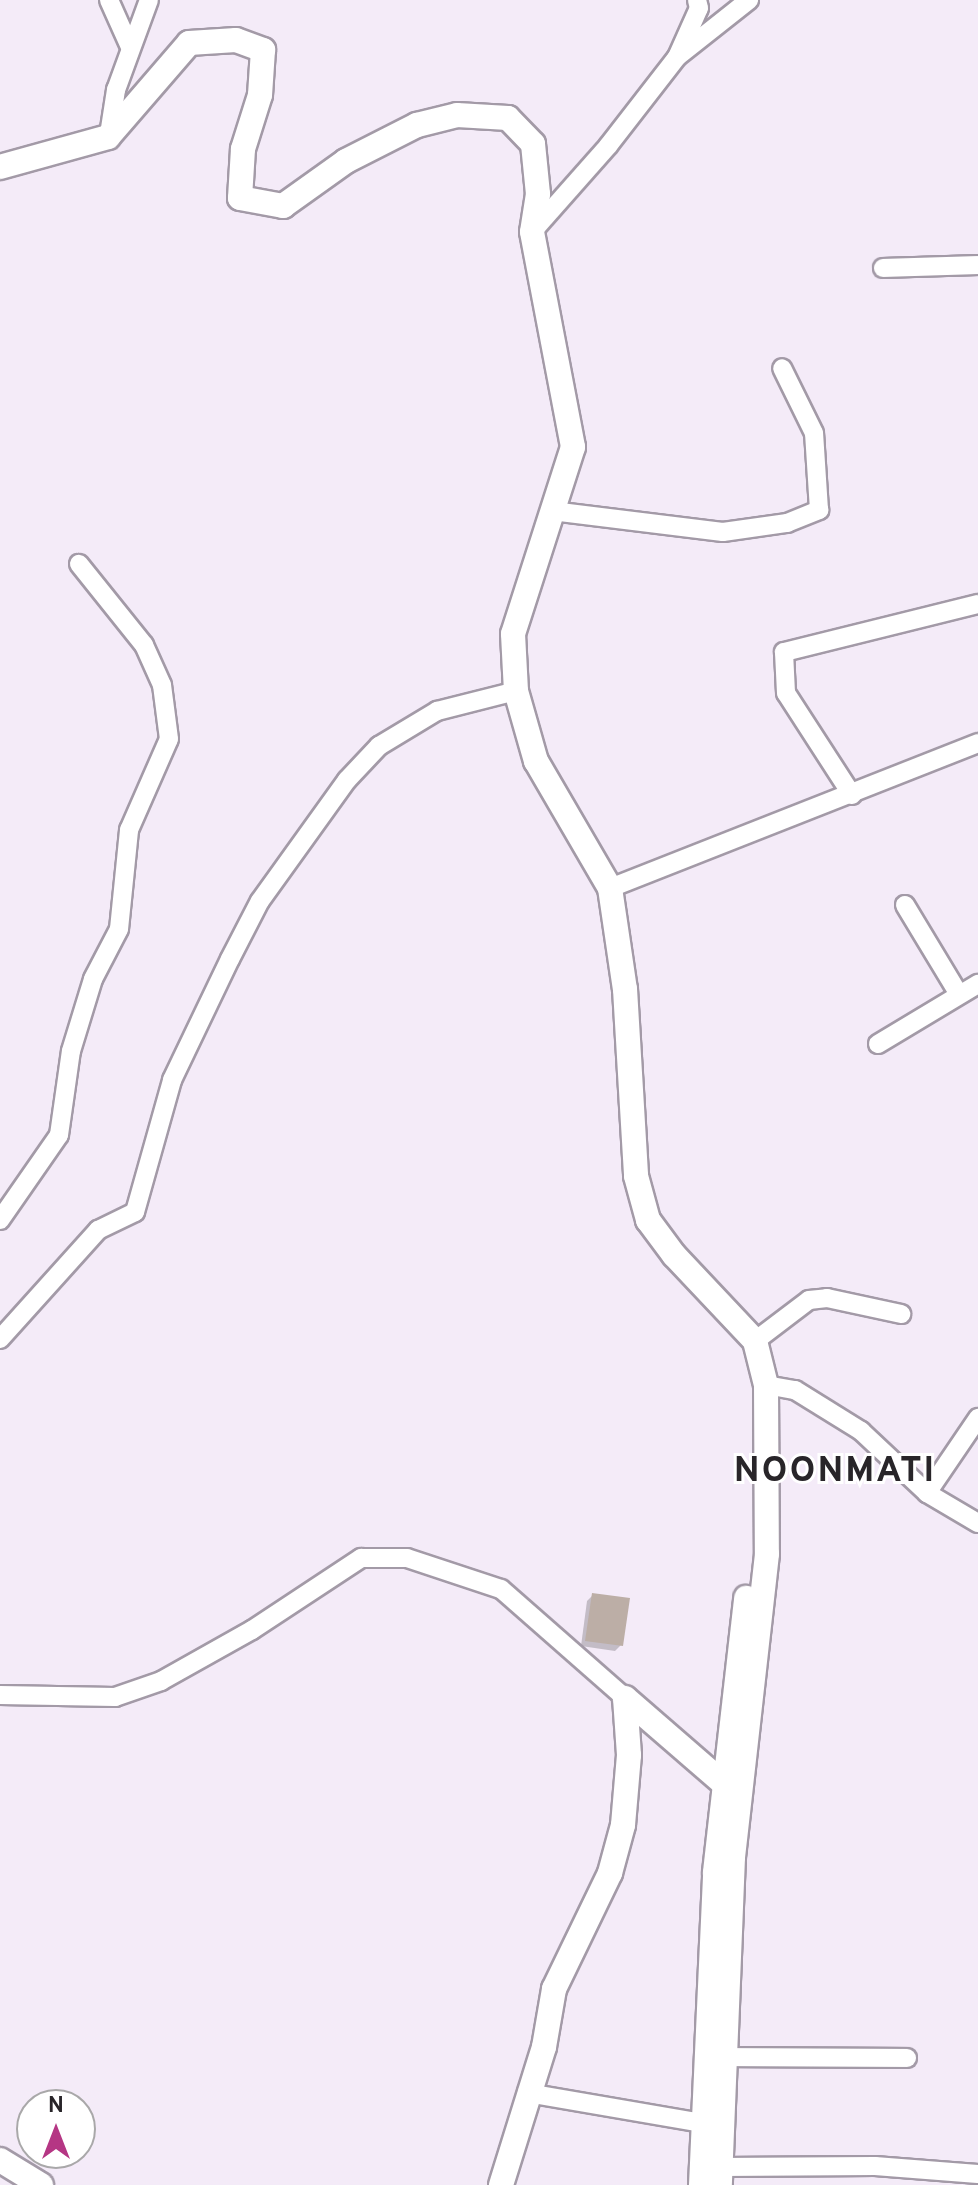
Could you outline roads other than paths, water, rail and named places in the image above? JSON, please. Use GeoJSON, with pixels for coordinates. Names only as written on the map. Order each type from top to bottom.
{"type":"FeatureCollection","features":[{"type":"Feature","properties":{"kind":"street"},"geometry":{"type":"LineString","coordinates":[[109,0],[130,47]]}},
{"type":"Feature","properties":{"kind":"street"},"geometry":{"type":"LineString","coordinates":[[108,137],[130,47],[149,0]]}},
{"type":"Feature","properties":{"kind":"street"},"geometry":{"type":"LineString","coordinates":[[532,232],[608,146],[677,57],[699,8],[697,0]]}},
{"type":"Feature","properties":{"kind":"street"},"geometry":{"type":"LineString","coordinates":[[677,57],[749,0]]}},
{"type":"Feature","properties":{"kind":"street"},"geometry":{"type":"LineString","coordinates":[[0,167],[108,137],[189,43],[236,40],[263,50],[260,95],[243,149],[240,198],[283,206],[346,161],[417,125],[457,115],[508,118],[533,144],[538,194],[532,232],[573,447],[513,634],[516,691],[536,761],[610,888],[625,989],[636,1176],[648,1220],[674,1255],[755,1341],[766,1385],[764,1511],[767,1554],[717,1965],[722,2057],[701,2185]]}},
{"type":"Feature","properties":{"kind":"street"},"geometry":{"type":"LineString","coordinates":[[883,268],[978,265]]}},
{"type":"Feature","properties":{"kind":"street"},"geometry":{"type":"LineString","coordinates":[[552,511],[723,532],[787,523],[819,510],[814,433],[782,368]]}},
{"type":"Feature","properties":{"kind":"street"},"geometry":{"type":"LineString","coordinates":[[0,1220],[59,1135],[71,1051],[93,979],[119,929],[129,830],[169,739],[162,685],[144,645],[79,564]]}},
{"type":"Feature","properties":{"kind":"street"},"geometry":{"type":"LineString","coordinates":[[852,795],[786,693],[784,652],[978,604]]}},
{"type":"Feature","properties":{"kind":"street"},"geometry":{"type":"LineString","coordinates":[[0,1339],[98,1230],[135,1212],[172,1080],[230,959],[260,901],[347,780],[379,746],[437,711],[516,691]]}},
{"type":"Feature","properties":{"kind":"street"},"geometry":{"type":"LineString","coordinates":[[610,888],[978,743]]}},
{"type":"Feature","properties":{"kind":"street"},"geometry":{"type":"LineString","coordinates":[[905,905],[958,993]]}},
{"type":"Feature","properties":{"kind":"street"},"geometry":{"type":"LineString","coordinates":[[878,1044],[958,993],[978,984]]}},
{"type":"Feature","properties":{"kind":"street"},"geometry":{"type":"LineString","coordinates":[[755,1341],[809,1300],[827,1298],[901,1314]]}},
{"type":"Feature","properties":{"kind":"street"},"geometry":{"type":"LineString","coordinates":[[766,1385],[795,1390],[861,1431],[927,1493],[978,1523]]}},
{"type":"Feature","properties":{"kind":"street"},"geometry":{"type":"LineString","coordinates":[[927,1493],[978,1418]]}},
{"type":"Feature","properties":{"kind":"street"},"geometry":{"type":"LineString","coordinates":[[764,1511],[753,1544],[723,1783],[712,2124],[720,2176],[875,2166],[978,2174]]}},
{"type":"Feature","properties":{"kind":"street"},"geometry":{"type":"LineString","coordinates":[[0,1695],[115,1697],[161,1681],[252,1630],[361,1558],[407,1558],[501,1589],[723,1783]]}},
{"type":"Feature","properties":{"kind":"street"},"geometry":{"type":"LineString","coordinates":[[501,2185],[527,2093],[544,2047],[554,1989],[610,1873],[623,1825],[629,1755],[625,1698]]}},
{"type":"Feature","properties":{"kind":"street"},"geometry":{"type":"LineString","coordinates":[[722,2057],[907,2058]]}},
{"type":"Feature","properties":{"kind":"street"},"geometry":{"type":"LineString","coordinates":[[527,2093],[712,2124]]}},
{"type":"Feature","properties":{"kind":"street"},"geometry":{"type":"LineString","coordinates":[[2,2164],[41,2185]]}},
{"type":"Feature","properties":{"kind":"district","name":"NOONMATI"},"geometry":{"type":"Point","coordinates":[835,1473]}}]}
